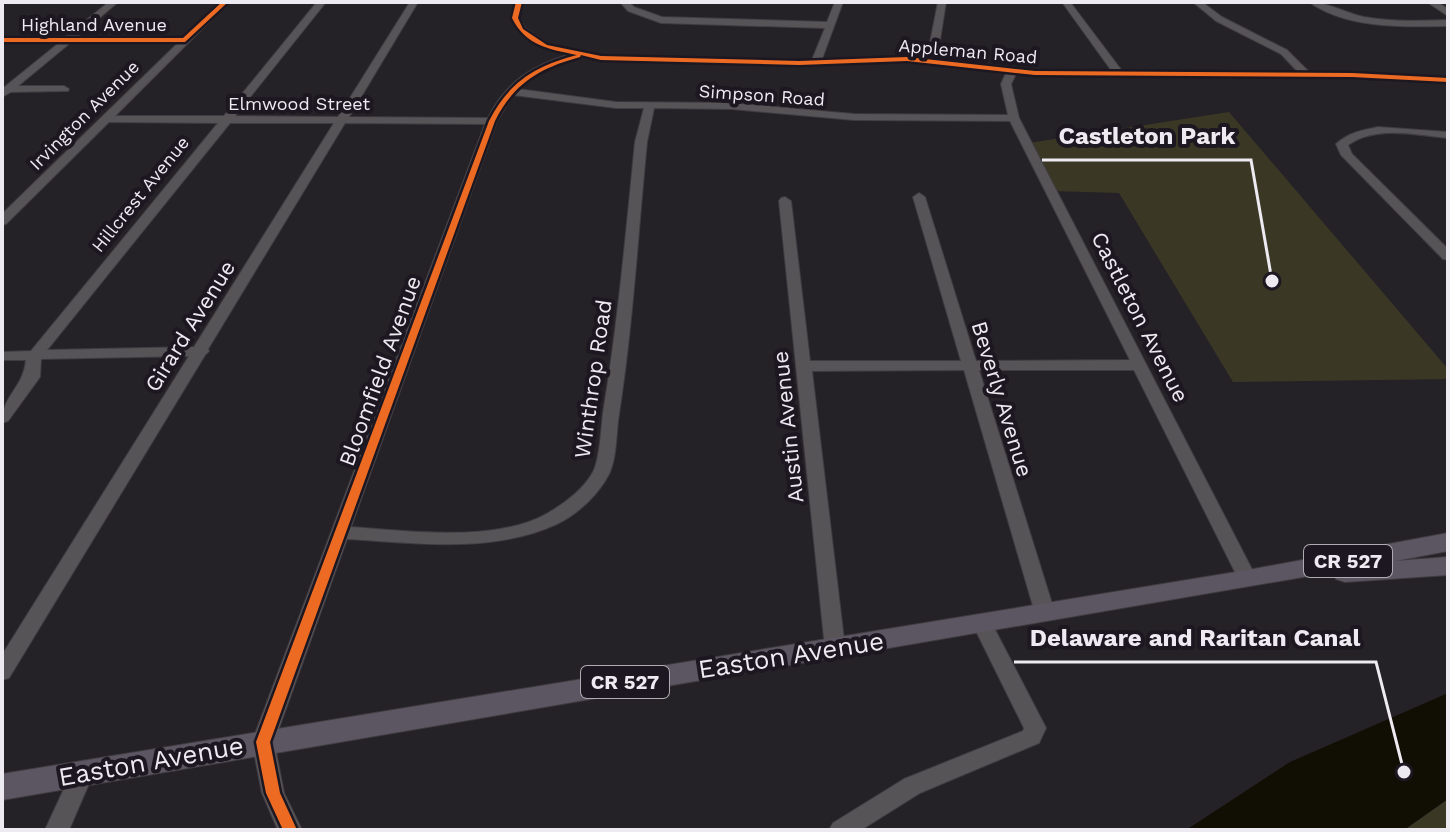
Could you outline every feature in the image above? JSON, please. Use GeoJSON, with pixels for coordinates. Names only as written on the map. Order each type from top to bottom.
{"type":"FeatureCollection","features":[{"type":"Feature","properties":{"kind":"main road","name":"Easton Avenue"},"geometry":{"type":"LineString","coordinates":[[2,787],[1248,579],[1448,542]]}},
{"type":"Feature","properties":{"kind":"main road","name":"Easton Avenue"},"geometry":{"type":"LineString","coordinates":[[1248,579],[1448,566]]}},
{"type":"Feature","properties":{"kind":"street"},"geometry":{"type":"LineString","coordinates":[[4,90],[114,2]]}},
{"type":"Feature","properties":{"kind":"street","name":"Irvington Avenue"},"geometry":{"type":"LineString","coordinates":[[2,221],[225,2]]}},
{"type":"Feature","properties":{"kind":"street","name":"Hillcrest Avenue"},"geometry":{"type":"LineString","coordinates":[[2,418],[32,377],[34,357],[322,2]]}},
{"type":"Feature","properties":{"kind":"street","name":"Girard Avenue"},"geometry":{"type":"LineString","coordinates":[[2,672],[414,2]]}},
{"type":"Feature","properties":{"kind":"street","name":"Appleman Road"},"geometry":{"type":"LineString","coordinates":[[519,2],[515,18],[530,38],[545,46],[580,55],[642,60],[816,63],[932,60],[1012,71],[1306,74],[1448,80]]}},
{"type":"Feature","properties":{"kind":"street"},"geometry":{"type":"LineString","coordinates":[[624,2],[631,9],[661,20],[828,25]]}},
{"type":"Feature","properties":{"kind":"street"},"geometry":{"type":"LineString","coordinates":[[816,63],[839,2]]}},
{"type":"Feature","properties":{"kind":"street"},"geometry":{"type":"LineString","coordinates":[[932,60],[942,2]]}},
{"type":"Feature","properties":{"kind":"street"},"geometry":{"type":"LineString","coordinates":[[1066,2],[1119,74]]}},
{"type":"Feature","properties":{"kind":"street"},"geometry":{"type":"LineString","coordinates":[[1197,2],[1219,19],[1284,52],[1306,74]]}},
{"type":"Feature","properties":{"kind":"street"},"geometry":{"type":"LineString","coordinates":[[1313,2],[1330,11],[1368,22],[1448,23]]}},
{"type":"Feature","properties":{"kind":"street"},"geometry":{"type":"LineString","coordinates":[[1431,2],[1448,13]]}},
{"type":"Feature","properties":{"kind":"street","name":"Highland Avenue"},"geometry":{"type":"LineString","coordinates":[[2,40],[185,40]]}},
{"type":"Feature","properties":{"kind":"street","name":"Bloomfield Avenue"},"geometry":{"type":"LineString","coordinates":[[263,742],[492,121],[509,91],[546,65],[580,55]]}},
{"type":"Feature","properties":{"kind":"street","name":"Castleton Avenue"},"geometry":{"type":"LineString","coordinates":[[1012,71],[1006,84],[1014,118],[1248,579]]}},
{"type":"Feature","properties":{"kind":"street"},"geometry":{"type":"LineString","coordinates":[[4,90],[64,89]]}},
{"type":"Feature","properties":{"kind":"street","name":"Simpson Road"},"geometry":{"type":"LineString","coordinates":[[509,91],[577,102],[746,107],[854,117],[1014,118]]}},
{"type":"Feature","properties":{"kind":"street","name":"Winthrop Road"},"geometry":{"type":"LineString","coordinates":[[342,533],[465,538],[522,532],[564,512],[595,485],[602,472],[619,365],[641,142],[650,105]]}},
{"type":"Feature","properties":{"kind":"street","name":"Elmwood Street"},"geometry":{"type":"LineString","coordinates":[[107,119],[492,121]]}},
{"type":"Feature","properties":{"kind":"street"},"geometry":{"type":"LineString","coordinates":[[1448,135],[1367,132],[1349,138],[1342,148],[1448,256]]}},
{"type":"Feature","properties":{"kind":"street","name":"Beverly Avenue"},"geometry":{"type":"LineString","coordinates":[[919,197],[1045,613]]}},
{"type":"Feature","properties":{"kind":"street","name":"Austin Avenue"},"geometry":{"type":"LineString","coordinates":[[785,201],[835,648]]}},
{"type":"Feature","properties":{"kind":"street"},"geometry":{"type":"LineString","coordinates":[[2,356],[202,351]]}},
{"type":"Feature","properties":{"kind":"street"},"geometry":{"type":"LineString","coordinates":[[804,366],[1139,365]]}},
{"type":"Feature","properties":{"kind":"street"},"geometry":{"type":"LineString","coordinates":[[841,830],[912,786],[1031,737],[1035,728],[982,623]]}},
{"type":"Feature","properties":{"kind":"street"},"geometry":{"type":"LineString","coordinates":[[263,742],[273,793],[290,830]]}},
{"type":"Feature","properties":{"kind":"street"},"geometry":{"type":"LineString","coordinates":[[57,830],[83,772]]}},
{"type":"Feature","properties":{"kind":"shaded area"},"geometry":{"type":"Polygon","coordinates":[[[1229,112],[1448,369],[1448,379],[1233,382],[1119,193],[1053,191],[1029,143],[1229,112]]]}},
{"type":"Feature","properties":{"kind":"shaded area"},"geometry":{"type":"Polygon","coordinates":[[[1448,693],[1448,799],[1404,830],[1186,830],[1290,762],[1448,693]]]}},
{"type":"Feature","properties":{"kind":"shaded area"},"geometry":{"type":"Polygon","coordinates":[[[1448,799],[1448,830],[1404,830],[1448,799]]]}},
{"type":"Feature","properties":{"kind":"cycle path"},"geometry":{"type":"LineString","coordinates":[[2,40],[185,40],[225,2]]}},
{"type":"Feature","properties":{"kind":"cycle path"},"geometry":{"type":"LineString","coordinates":[[519,2],[515,18],[521,30],[545,46],[601,58],[799,63],[907,59],[1035,73],[1352,75],[1448,80]]}},
{"type":"Feature","properties":{"kind":"cycle path"},"geometry":{"type":"LineString","coordinates":[[290,830],[273,793],[263,742],[492,121],[507,96],[526,78],[550,65],[578,56]]}},
{"type":"Feature","properties":{"kind":"place","name":"Castleton Park"},"geometry":{"type":"Point","coordinates":[1272,281]}},
{"type":"Feature","properties":{"kind":"place","name":"Delaware and Raritan Canal"},"geometry":{"type":"Point","coordinates":[1404,772]}}]}
